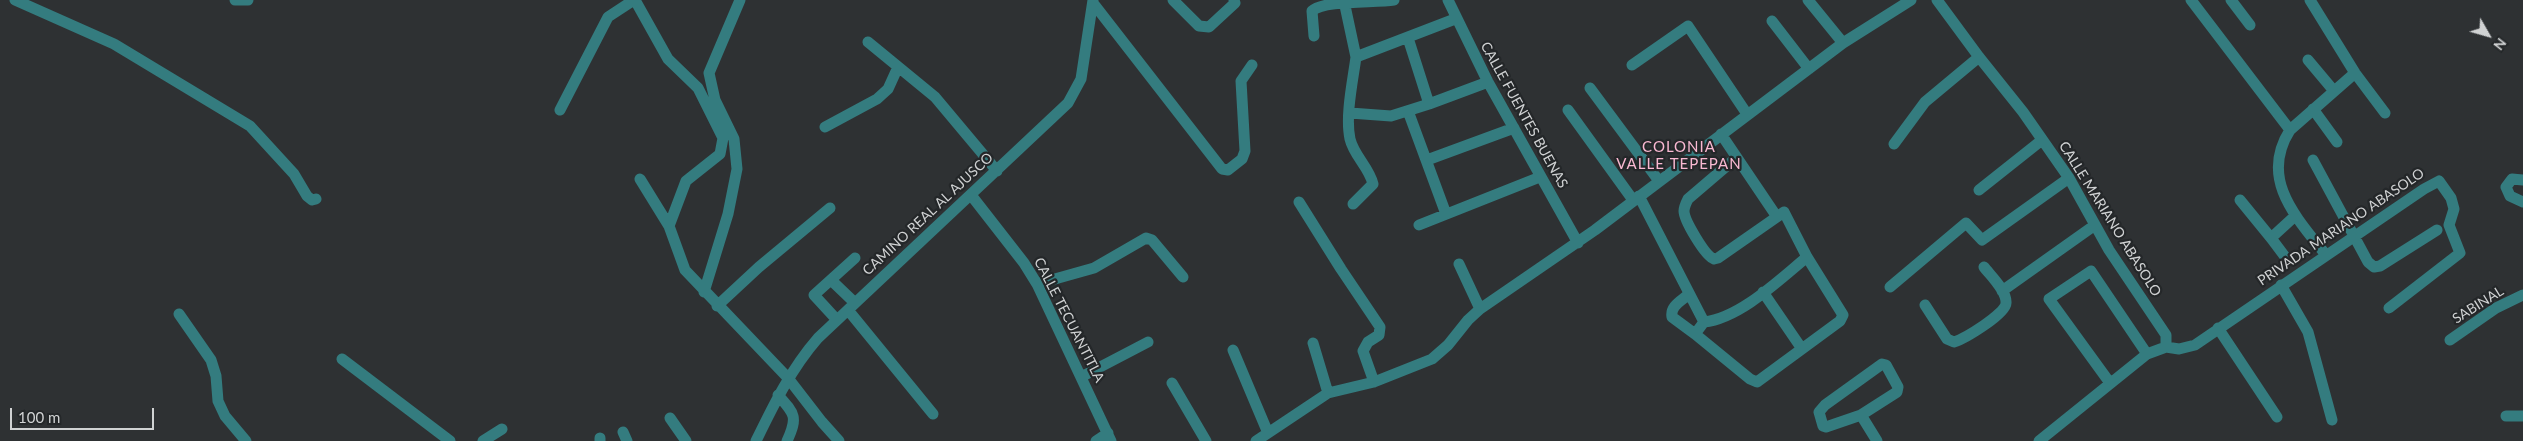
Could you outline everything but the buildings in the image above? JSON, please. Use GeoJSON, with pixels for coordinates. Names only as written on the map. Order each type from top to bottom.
{"type":"FeatureCollection","features":[{"type":"Feature","properties":{"kind":"street"},"geometry":{"type":"LineString","coordinates":[[15,0],[114,44],[250,126],[294,174],[307,196],[312,200],[316,199]]}},
{"type":"Feature","properties":{"kind":"street"},"geometry":{"type":"LineString","coordinates":[[235,0],[248,0]]}},
{"type":"Feature","properties":{"kind":"street"},"geometry":{"type":"LineString","coordinates":[[560,110],[608,17],[635,0],[668,59],[698,88],[723,138],[720,154],[686,181],[668,226]]}},
{"type":"Feature","properties":{"kind":"street"},"geometry":{"type":"LineString","coordinates":[[704,292],[728,214],[737,169],[734,139],[715,100],[709,73],[740,0]]}},
{"type":"Feature","properties":{"kind":"street"},"geometry":{"type":"LineString","coordinates":[[1173,0],[1199,26],[1209,27],[1235,4],[1234,0]]}},
{"type":"Feature","properties":{"kind":"street"},"geometry":{"type":"LineString","coordinates":[[1344,0],[1356,57],[1350,113],[1350,138],[1354,151],[1372,177],[1373,184],[1353,204]]}},
{"type":"Feature","properties":{"kind":"street"},"geometry":{"type":"LineString","coordinates":[[1314,36],[1312,15],[1315,6],[1344,0],[1394,0]]}},
{"type":"Feature","properties":{"kind":"street","name":"CALLE FUENTES BUENAS"},"geometry":{"type":"LineString","coordinates":[[1448,0],[1455,19],[1488,82],[1578,242]]}},
{"type":"Feature","properties":{"kind":"street"},"geometry":{"type":"LineString","coordinates":[[1808,0],[1843,43]]}},
{"type":"Feature","properties":{"kind":"street","name":"CALLE MARIANO ABASOLO"},"geometry":{"type":"LineString","coordinates":[[1937,0],[1978,57],[2023,112],[2069,178],[2109,250],[2166,341]]}},
{"type":"Feature","properties":{"kind":"street"},"geometry":{"type":"LineString","coordinates":[[2191,0],[2290,130]]}},
{"type":"Feature","properties":{"kind":"street"},"geometry":{"type":"LineString","coordinates":[[2231,0],[2250,25]]}},
{"type":"Feature","properties":{"kind":"street"},"geometry":{"type":"LineString","coordinates":[[1093,1],[1222,169],[1228,170],[1242,159],[1245,150],[1241,81],[1252,65]]}},
{"type":"Feature","properties":{"kind":"street","name":"CAMINO REAL AL AJUSCO"},"geometry":{"type":"LineString","coordinates":[[756,441],[778,395],[803,355],[837,320],[1068,103],[1076,90],[1084,66],[1093,1]]}},
{"type":"Feature","properties":{"kind":"street"},"geometry":{"type":"LineString","coordinates":[[1256,441],[1328,393],[1374,382],[1432,359],[1448,345],[1468,320],[1480,309],[1578,242],[1843,43],[1904,2]]}},
{"type":"Feature","properties":{"kind":"street"},"geometry":{"type":"LineString","coordinates":[[2313,3],[2355,73],[2385,113]]}},
{"type":"Feature","properties":{"kind":"street"},"geometry":{"type":"LineString","coordinates":[[1356,57],[1455,19]]}},
{"type":"Feature","properties":{"kind":"street"},"geometry":{"type":"LineString","coordinates":[[1772,22],[1809,69]]}},
{"type":"Feature","properties":{"kind":"street"},"geometry":{"type":"LineString","coordinates":[[1632,65],[1688,26],[1747,114]]}},
{"type":"Feature","properties":{"kind":"street"},"geometry":{"type":"LineString","coordinates":[[1408,38],[1429,104]]}},
{"type":"Feature","properties":{"kind":"street"},"geometry":{"type":"LineString","coordinates":[[868,42],[936,97],[996,171]]}},
{"type":"Feature","properties":{"kind":"street"},"geometry":{"type":"LineString","coordinates":[[1894,144],[1925,102],[1978,57]]}},
{"type":"Feature","properties":{"kind":"street"},"geometry":{"type":"LineString","coordinates":[[2308,60],[2334,91]]}},
{"type":"Feature","properties":{"kind":"street"},"geometry":{"type":"LineString","coordinates":[[825,127],[876,99],[888,89],[898,67]]}},
{"type":"Feature","properties":{"kind":"street"},"geometry":{"type":"LineString","coordinates":[[2326,256],[2295,216],[2279,184],[2276,162],[2281,143],[2290,130],[2355,73]]}},
{"type":"Feature","properties":{"kind":"street"},"geometry":{"type":"LineString","coordinates":[[1350,113],[1391,116],[1488,82]]}},
{"type":"Feature","properties":{"kind":"street"},"geometry":{"type":"LineString","coordinates":[[1590,88],[1659,181]]}},
{"type":"Feature","properties":{"kind":"street"},"geometry":{"type":"LineString","coordinates":[[2313,109],[2337,142]]}},
{"type":"Feature","properties":{"kind":"street"},"geometry":{"type":"LineString","coordinates":[[1568,110],[1636,198],[1704,322]]}},
{"type":"Feature","properties":{"kind":"street"},"geometry":{"type":"LineString","coordinates":[[1408,111],[1428,160],[1446,214]]}},
{"type":"Feature","properties":{"kind":"street"},"geometry":{"type":"LineString","coordinates":[[1428,160],[1514,128]]}},
{"type":"Feature","properties":{"kind":"street"},"geometry":{"type":"LineString","coordinates":[[1721,134],[1777,217]]}},
{"type":"Feature","properties":{"kind":"street"},"geometry":{"type":"LineString","coordinates":[[1979,190],[2042,140]]}},
{"type":"Feature","properties":{"kind":"street"},"geometry":{"type":"LineString","coordinates":[[1689,294],[1674,306],[1671,312],[1672,317],[1750,379],[1757,382],[1840,320],[1843,315],[1808,257],[1784,212],[1718,258],[1714,259],[1706,254],[1685,218],[1685,205],[1688,199],[1736,158]]}},
{"type":"Feature","properties":{"kind":"street"},"geometry":{"type":"LineString","coordinates":[[2312,160],[2368,262],[2374,267],[2380,266],[2437,230]]}},
{"type":"Feature","properties":{"kind":"street"},"geometry":{"type":"LineString","coordinates":[[1419,225],[1540,176]]}},
{"type":"Feature","properties":{"kind":"street"},"geometry":{"type":"LineString","coordinates":[[1890,287],[1966,224],[1982,240],[2069,178]]}},
{"type":"Feature","properties":{"kind":"street"},"geometry":{"type":"LineString","coordinates":[[640,179],[668,226],[685,270],[717,306],[788,378],[839,441]]}},
{"type":"Feature","properties":{"kind":"street"},"geometry":{"type":"LineString","coordinates":[[2523,180],[2512,180],[2506,187],[2510,196],[2523,202]]}},
{"type":"Feature","properties":{"kind":"street","name":"PRIVADA MARIANO ABASOLO"},"geometry":{"type":"LineString","coordinates":[[2039,441],[2110,383],[2166,341],[2179,349],[2195,345],[2281,285],[2436,181],[2439,181],[2451,198],[2454,209],[2449,225],[2460,253],[2390,308]]}},
{"type":"Feature","properties":{"kind":"street","name":"CALLE TECUANTITLA"},"geometry":{"type":"LineString","coordinates":[[971,194],[1024,263],[1037,284],[1109,437]]}},
{"type":"Feature","properties":{"kind":"street"},"geometry":{"type":"LineString","coordinates":[[2240,200],[2286,258]]}},
{"type":"Feature","properties":{"kind":"street"},"geometry":{"type":"LineString","coordinates":[[1300,202],[1341,269],[1380,327],[1379,335],[1368,342],[1364,351],[1374,382]]}},
{"type":"Feature","properties":{"kind":"street"},"geometry":{"type":"LineString","coordinates":[[717,306],[759,267],[830,208]]}},
{"type":"Feature","properties":{"kind":"street"},"geometry":{"type":"LineString","coordinates":[[2271,238],[2295,216]]}},
{"type":"Feature","properties":{"kind":"street"},"geometry":{"type":"LineString","coordinates":[[2002,291],[2095,225]]}},
{"type":"Feature","properties":{"kind":"street"},"geometry":{"type":"LineString","coordinates":[[1037,284],[1094,268],[1146,238],[1152,240],[1183,277]]}},
{"type":"Feature","properties":{"kind":"street"},"geometry":{"type":"LineString","coordinates":[[1695,334],[1704,322],[1718,320],[1763,292],[1808,257]]}},
{"type":"Feature","properties":{"kind":"street"},"geometry":{"type":"LineString","coordinates":[[837,320],[814,295],[854,258]]}},
{"type":"Feature","properties":{"kind":"street"},"geometry":{"type":"LineString","coordinates":[[1459,264],[1480,309]]}},
{"type":"Feature","properties":{"kind":"street"},"geometry":{"type":"LineString","coordinates":[[1925,305],[1947,339],[1954,342],[1962,340],[1999,314],[2006,306],[2002,291],[1984,267]]}},
{"type":"Feature","properties":{"kind":"street"},"geometry":{"type":"LineString","coordinates":[[2110,383],[2049,299],[2091,271],[2147,354]]}},
{"type":"Feature","properties":{"kind":"street"},"geometry":{"type":"LineString","coordinates":[[831,280],[933,414]]}},
{"type":"Feature","properties":{"kind":"street"},"geometry":{"type":"LineString","coordinates":[[2281,285],[2308,332],[2332,420]]}},
{"type":"Feature","properties":{"kind":"street"},"geometry":{"type":"LineString","coordinates":[[1763,292],[1802,349]]}},
{"type":"Feature","properties":{"kind":"street","name":"SABINAL"},"geometry":{"type":"LineString","coordinates":[[2450,340],[2496,308],[2523,295]]}},
{"type":"Feature","properties":{"kind":"street"},"geometry":{"type":"LineString","coordinates":[[179,314],[210,360],[216,376],[218,401],[240,439]]}},
{"type":"Feature","properties":{"kind":"street"},"geometry":{"type":"LineString","coordinates":[[2218,328],[2277,418]]}},
{"type":"Feature","properties":{"kind":"street"},"geometry":{"type":"LineString","coordinates":[[1081,377],[1148,342]]}},
{"type":"Feature","properties":{"kind":"street"},"geometry":{"type":"LineString","coordinates":[[1313,343],[1328,393]]}},
{"type":"Feature","properties":{"kind":"street"},"geometry":{"type":"LineString","coordinates":[[1232,350],[1268,433]]}},
{"type":"Feature","properties":{"kind":"street"},"geometry":{"type":"LineString","coordinates":[[342,359],[450,441]]}},
{"type":"Feature","properties":{"kind":"street"},"geometry":{"type":"LineString","coordinates":[[1882,364],[1886,365],[1898,387],[1897,392],[1861,415],[1826,427],[1823,426],[1819,412],[1825,405],[1882,364]]}},
{"type":"Feature","properties":{"kind":"street"},"geometry":{"type":"LineString","coordinates":[[1172,384],[1206,441]]}},
{"type":"Feature","properties":{"kind":"street"},"geometry":{"type":"LineString","coordinates":[[778,395],[794,416],[795,423],[787,441]]}},
{"type":"Feature","properties":{"kind":"street"},"geometry":{"type":"LineString","coordinates":[[1861,415],[1876,441]]}},
{"type":"Feature","properties":{"kind":"street"},"geometry":{"type":"LineString","coordinates":[[2506,416],[2523,416]]}},
{"type":"Feature","properties":{"kind":"street"},"geometry":{"type":"LineString","coordinates":[[670,418],[686,441]]}},
{"type":"Feature","properties":{"kind":"street"},"geometry":{"type":"LineString","coordinates":[[483,441],[502,429]]}},
{"type":"Feature","properties":{"kind":"street"},"geometry":{"type":"LineString","coordinates":[[1096,441],[1109,437]]}},
{"type":"Feature","properties":{"kind":"district","name":"COLONIA VALLE TEPEPAN"},"geometry":{"type":"Point","coordinates":[1679,156]}}]}
